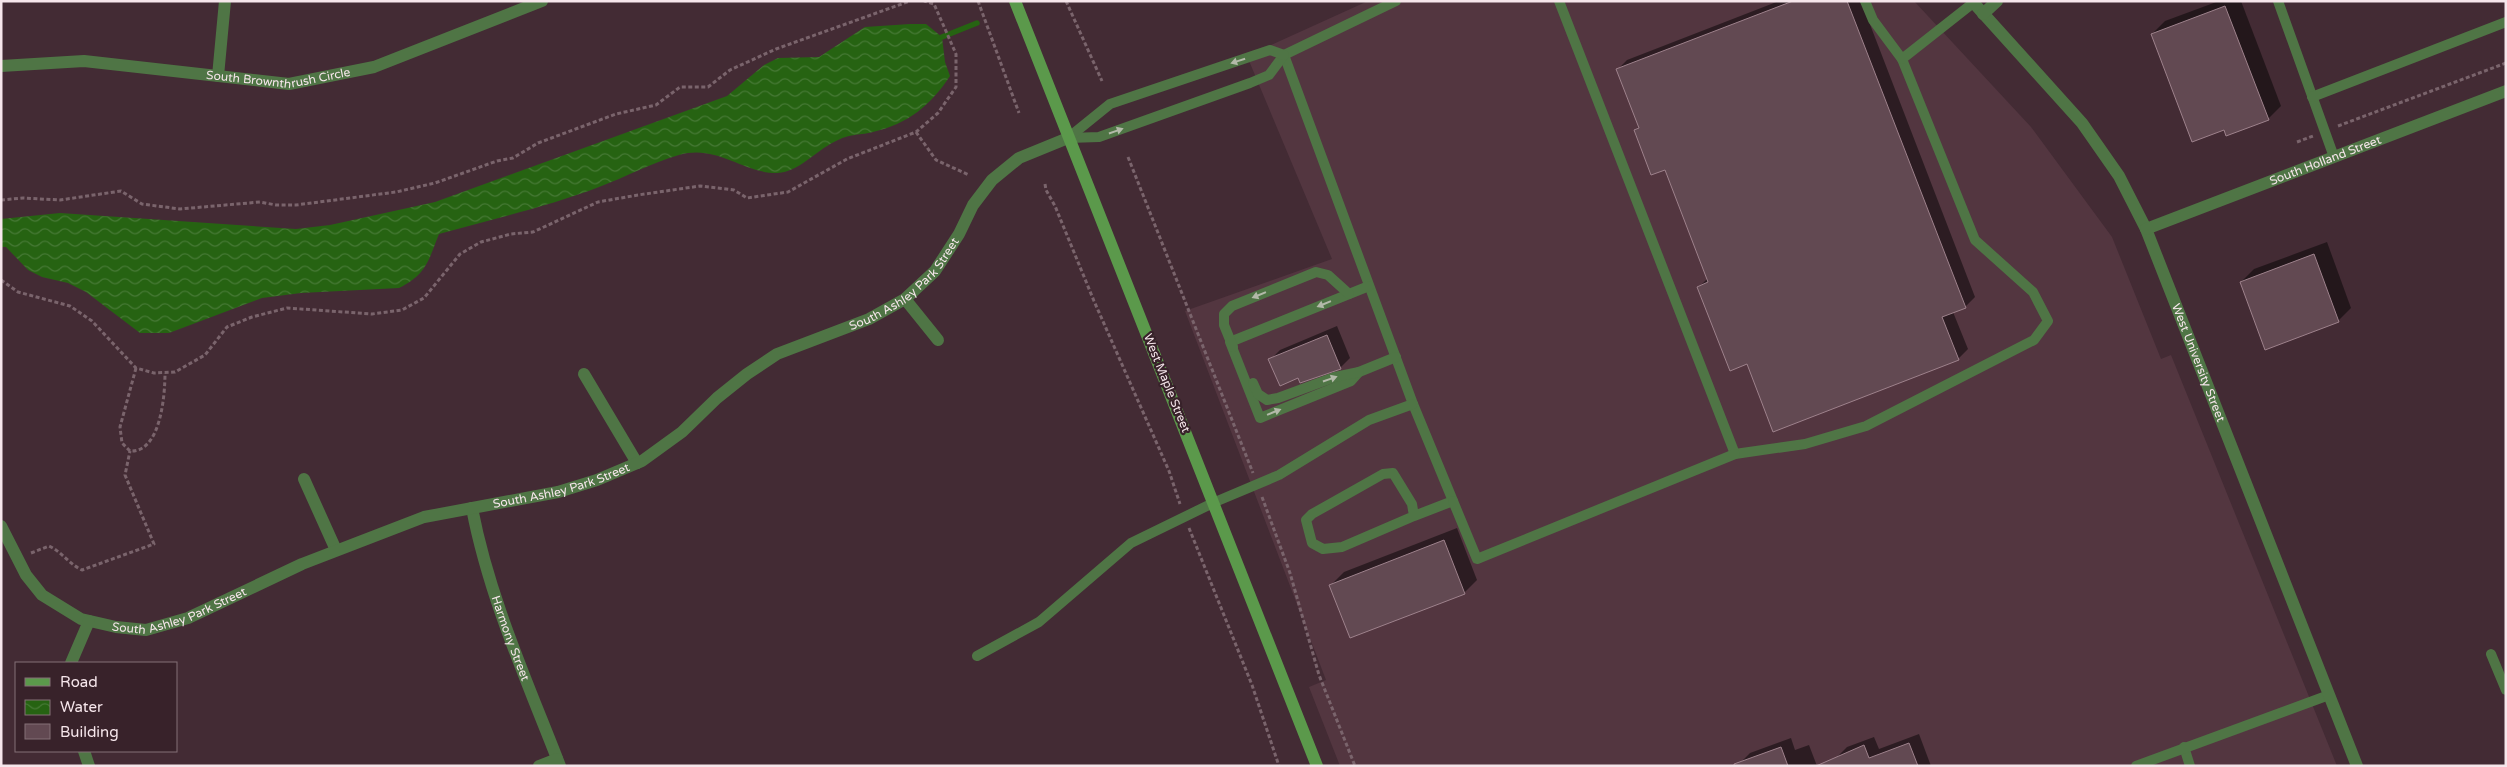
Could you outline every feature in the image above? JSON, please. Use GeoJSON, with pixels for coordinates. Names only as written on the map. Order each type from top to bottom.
{"type":"FeatureCollection","features":[{"type":"Feature","properties":{"kind":"main road","name":"West Maple Street"},"geometry":{"type":"LineString","coordinates":[[1015,1],[1068,138],[1215,502],[1317,766]]}},
{"type":"Feature","properties":{"kind":"street"},"geometry":{"type":"LineString","coordinates":[[218,76],[225,1]]}},
{"type":"Feature","properties":{"kind":"street","name":"South Brownthrush Circle"},"geometry":{"type":"LineString","coordinates":[[1,66],[84,61],[289,84],[374,67],[522,5],[542,1]]}},
{"type":"Feature","properties":{"kind":"street"},"geometry":{"type":"LineString","coordinates":[[1983,14],[1997,1]]}},
{"type":"Feature","properties":{"kind":"street","name":"West University Street"},"geometry":{"type":"LineString","coordinates":[[1972,2],[2082,123],[2119,176],[2146,229],[2356,766]]}},
{"type":"Feature","properties":{"kind":"street","name":"South Holland Street"},"geometry":{"type":"LineString","coordinates":[[2146,229],[2506,91]]}},
{"type":"Feature","properties":{"kind":"street","name":"South Ashley Park Street"},"geometry":{"type":"LineString","coordinates":[[1,526],[26,575],[42,595],[81,619],[146,630],[188,618],[336,550],[424,517],[558,492],[597,480],[637,463],[682,432],[717,398],[777,354],[869,319],[905,299],[935,271],[959,234],[973,205],[992,180],[1019,158],[1068,138]]}},
{"type":"Feature","properties":{"kind":"street"},"geometry":{"type":"LineString","coordinates":[[905,299],[938,340]]}},
{"type":"Feature","properties":{"kind":"street"},"geometry":{"type":"LineString","coordinates":[[584,374],[637,463]]}},
{"type":"Feature","properties":{"kind":"street"},"geometry":{"type":"LineString","coordinates":[[304,480],[336,550]]}},
{"type":"Feature","properties":{"kind":"street","name":"Harmony Street"},"geometry":{"type":"LineString","coordinates":[[472,508],[481,554],[532,696],[559,762]]}},
{"type":"Feature","properties":{"kind":"street"},"geometry":{"type":"LineString","coordinates":[[71,662],[89,621]]}},
{"type":"Feature","properties":{"kind":"street"},"geometry":{"type":"LineString","coordinates":[[84,752],[89,766]]}},
{"type":"Feature","properties":{"kind":"street"},"geometry":{"type":"LineString","coordinates":[[539,766],[559,762]]}},
{"type":"Feature","properties":{"kind":"lane"},"geometry":{"type":"LineString","coordinates":[[1068,138],[1099,137],[1250,83],[1269,75],[1284,55],[1396,1]]}},
{"type":"Feature","properties":{"kind":"lane"},"geometry":{"type":"LineString","coordinates":[[1559,1],[1736,454]]}},
{"type":"Feature","properties":{"kind":"lane"},"geometry":{"type":"LineString","coordinates":[[1284,55],[1413,404],[1477,559],[1736,454],[1805,444],[1866,426],[2034,340],[2048,321],[2032,292],[1975,240],[1902,59],[1873,20],[1866,1]]}},
{"type":"Feature","properties":{"kind":"lane"},"geometry":{"type":"LineString","coordinates":[[2278,1],[2334,157]]}},
{"type":"Feature","properties":{"kind":"lane"},"geometry":{"type":"LineString","coordinates":[[1902,59],[1972,2]]}},
{"type":"Feature","properties":{"kind":"lane"},"geometry":{"type":"LineString","coordinates":[[2312,97],[2506,22]]}},
{"type":"Feature","properties":{"kind":"lane"},"geometry":{"type":"LineString","coordinates":[[1068,138],[1110,104],[1270,50],[1284,55]]}},
{"type":"Feature","properties":{"kind":"lane"},"geometry":{"type":"LineString","coordinates":[[1349,294],[1328,275],[1316,272],[1232,306],[1224,314],[1224,325],[1260,418],[1351,380],[1359,372]]}},
{"type":"Feature","properties":{"kind":"lane"},"geometry":{"type":"LineString","coordinates":[[1230,342],[1369,286]]}},
{"type":"Feature","properties":{"kind":"lane"},"geometry":{"type":"LineString","coordinates":[[1230,342],[1247,370],[1258,394],[1267,400],[1278,398],[1335,377],[1359,372],[1396,357]]}},
{"type":"Feature","properties":{"kind":"lane"},"geometry":{"type":"LineString","coordinates":[[977,656],[1039,622],[1131,543],[1215,502],[1279,476],[1369,420],[1413,404]]}},
{"type":"Feature","properties":{"kind":"lane"},"geometry":{"type":"LineString","coordinates":[[1414,516],[1412,504],[1393,473],[1383,474],[1312,514],[1306,520],[1312,543],[1322,549],[1342,547],[1453,501]]}},
{"type":"Feature","properties":{"kind":"lane"},"geometry":{"type":"LineString","coordinates":[[2491,654],[2506,690]]}},
{"type":"Feature","properties":{"kind":"lane"},"geometry":{"type":"LineString","coordinates":[[2136,766],[2329,695]]}},
{"type":"Feature","properties":{"kind":"lane"},"geometry":{"type":"LineString","coordinates":[[2184,747],[2190,766]]}},
{"type":"Feature","properties":{"kind":"path"},"geometry":{"type":"LineString","coordinates":[[1,200],[23,198],[60,200],[121,191],[142,204],[180,209],[260,202],[276,205],[296,205],[396,192],[435,183],[497,160],[513,158],[538,143],[616,114],[656,105],[680,87],[708,87],[730,70],[776,49],[910,1]]}},
{"type":"Feature","properties":{"kind":"path"},"geometry":{"type":"LineString","coordinates":[[1,280],[18,292],[70,306],[92,321],[136,368],[154,373],[175,372],[205,355],[227,327],[288,308],[372,314],[402,310],[424,298],[460,254],[481,242],[511,234],[533,232],[598,202],[700,186],[734,190],[747,198],[788,192],[847,159],[916,132],[938,113],[956,87],[956,54],[934,4],[924,1]]}},
{"type":"Feature","properties":{"kind":"path"},"geometry":{"type":"LineString","coordinates":[[978,1],[1019,113]]}},
{"type":"Feature","properties":{"kind":"path"},"geometry":{"type":"LineString","coordinates":[[1066,1],[1102,81]]}},
{"type":"Feature","properties":{"kind":"path"},"geometry":{"type":"LineString","coordinates":[[2297,142],[2506,63]]}},
{"type":"Feature","properties":{"kind":"path"},"geometry":{"type":"LineString","coordinates":[[916,132],[936,160],[969,175]]}},
{"type":"Feature","properties":{"kind":"path"},"geometry":{"type":"LineString","coordinates":[[1128,156],[1257,484],[1290,573],[1319,675],[1355,766]]}},
{"type":"Feature","properties":{"kind":"path"},"geometry":{"type":"LineString","coordinates":[[1045,184],[1094,302],[1169,471],[1239,652],[1280,766]]}},
{"type":"Feature","properties":{"kind":"path"},"geometry":{"type":"LineString","coordinates":[[136,368],[120,427],[122,443],[130,451],[136,452],[147,443],[157,428],[165,394],[165,373]]}},
{"type":"Feature","properties":{"kind":"path"},"geometry":{"type":"LineString","coordinates":[[29,554],[49,546],[57,550],[70,565],[82,570],[154,544],[125,475],[130,451]]}},
{"type":"Feature","properties":{"kind":"shaded area"},"geometry":{"type":"Polygon","coordinates":[[[1368,1],[1914,1],[2031,127],[2112,237],[2161,359],[2171,355],[2337,766],[1340,766],[1309,687],[1326,680],[1185,311],[1332,259],[1247,56],[1368,1]]]}},
{"type":"Feature","properties":{"kind":"water"},"geometry":{"type":"Polygon","coordinates":[[[926,24],[942,37],[945,62],[950,76],[927,104],[897,124],[873,132],[840,139],[800,165],[785,172],[765,172],[706,153],[693,153],[669,158],[579,194],[539,207],[439,234],[429,259],[421,272],[399,288],[301,293],[262,298],[169,333],[140,333],[86,292],[68,283],[42,277],[28,270],[6,247],[1,247],[1,219],[60,213],[296,229],[330,225],[435,202],[727,96],[764,65],[778,58],[819,57],[865,27],[926,24]]]}},
{"type":"Feature","properties":{"kind":"building"},"geometry":{"type":"Polygon","coordinates":[[[1793,1],[1847,1],[1966,308],[1942,317],[1959,360],[1773,432],[1747,364],[1730,371],[1697,287],[1708,282],[1665,170],[1651,175],[1634,130],[1639,128],[1616,69],[1793,1]]]}},
{"type":"Feature","properties":{"kind":"building"},"geometry":{"type":"Polygon","coordinates":[[[2225,6],[2269,120],[2226,136],[2224,130],[2192,142],[2151,34],[2225,6]]]}},
{"type":"Feature","properties":{"kind":"building"},"geometry":{"type":"Polygon","coordinates":[[[2314,254],[2339,322],[2265,350],[2240,282],[2314,254]]]}},
{"type":"Feature","properties":{"kind":"building"},"geometry":{"type":"Polygon","coordinates":[[[1327,335],[1341,369],[1300,383],[1298,378],[1280,386],[1268,359],[1327,335]]]}},
{"type":"Feature","properties":{"kind":"building"},"geometry":{"type":"Polygon","coordinates":[[[1444,540],[1465,594],[1350,638],[1329,585],[1444,540]]]}},
{"type":"Feature","properties":{"kind":"building"},"geometry":{"type":"Polygon","coordinates":[[[1909,743],[1918,766],[1816,766],[1864,745],[1869,758],[1909,743]]]}},
{"type":"Feature","properties":{"kind":"building"},"geometry":{"type":"Polygon","coordinates":[[[1781,747],[1788,766],[1734,766],[1734,764],[1781,747]]]}},
{"type":"Feature","properties":{"kind":"waterway"},"geometry":{"type":"LineString","coordinates":[[942,37],[977,23]]}}]}
